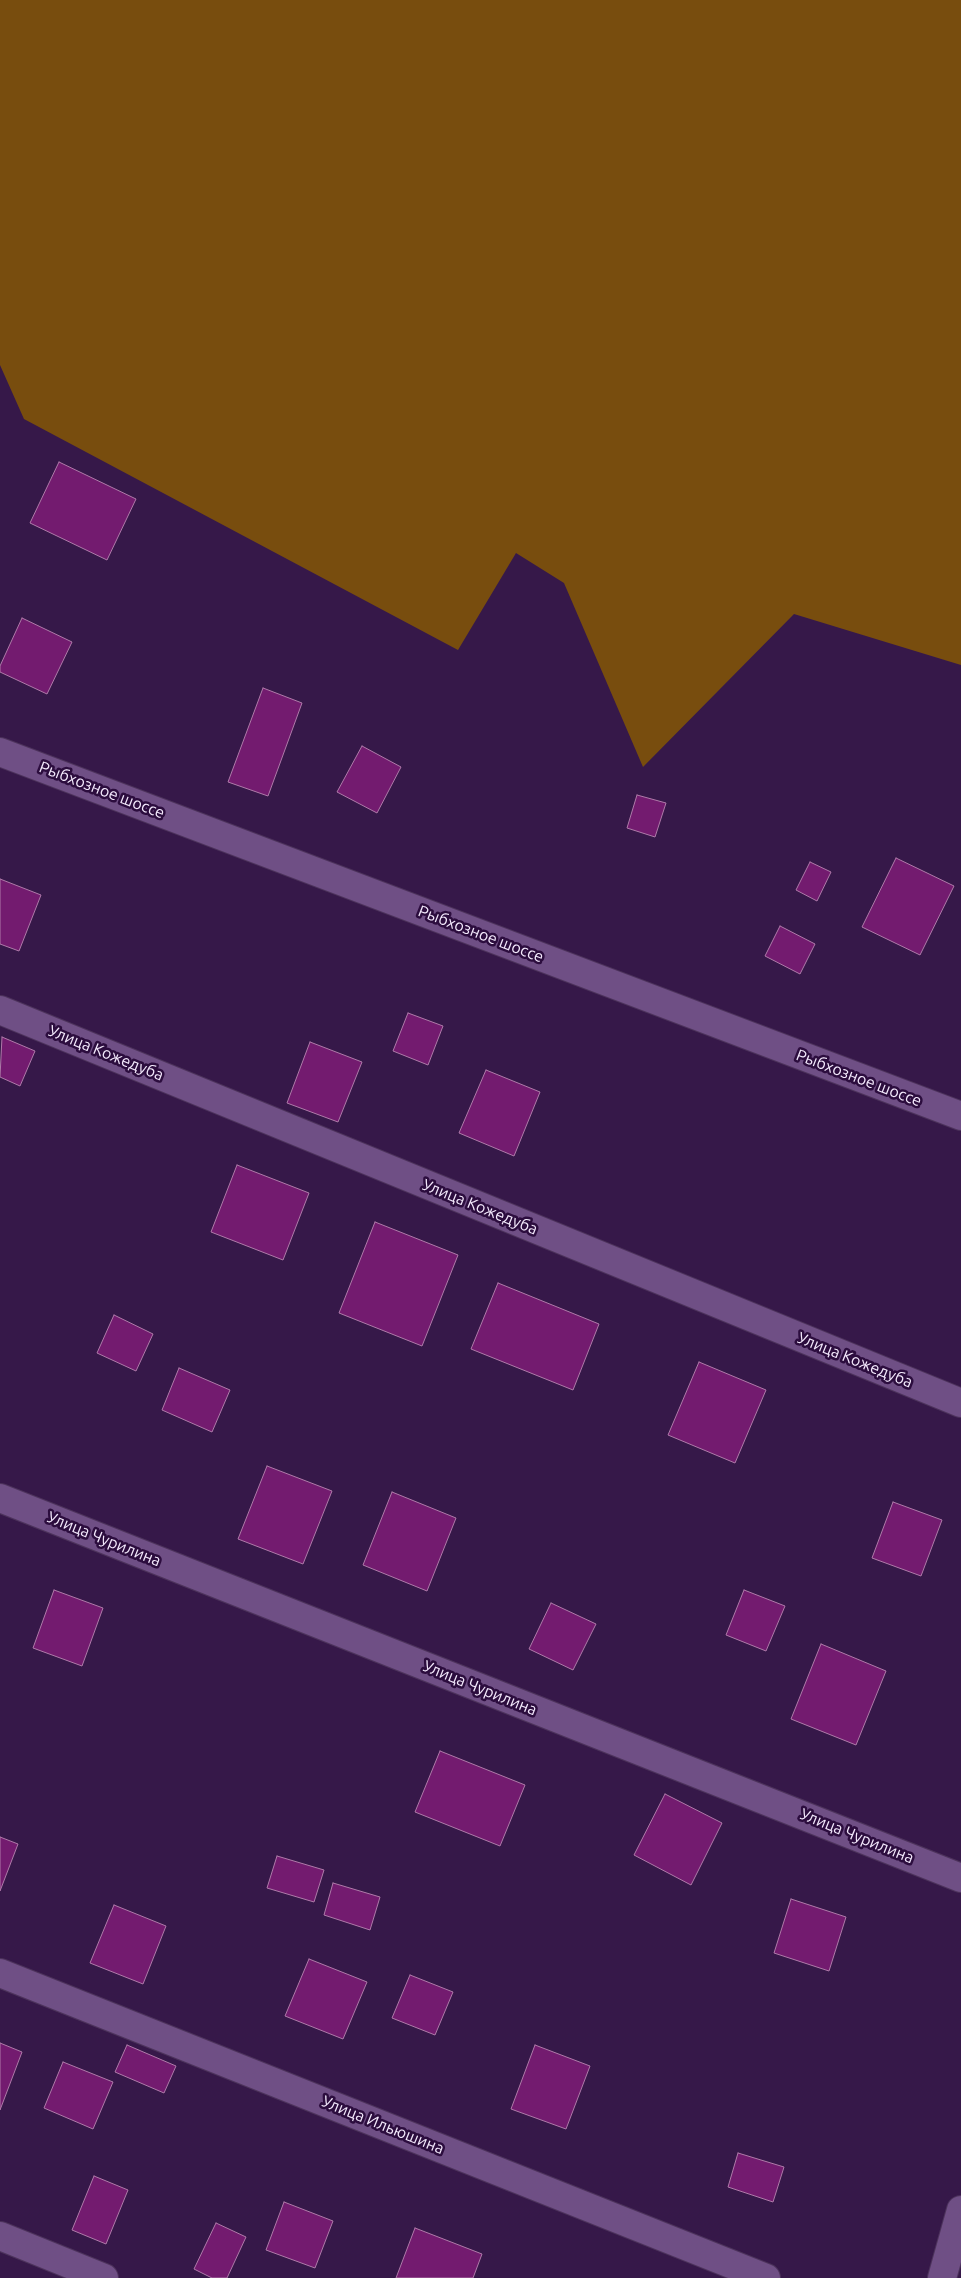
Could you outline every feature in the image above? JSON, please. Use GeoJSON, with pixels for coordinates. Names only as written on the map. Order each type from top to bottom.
{"type":"FeatureCollection","features":[{"type":"Feature","properties":{"kind":"street","name":"Рыбхозное шоссе"},"geometry":{"type":"LineString","coordinates":[[0,752],[961,1116]]}},
{"type":"Feature","properties":{"kind":"street","name":"Улица Кожедуба"},"geometry":{"type":"LineString","coordinates":[[0,1010],[961,1403]]}},
{"type":"Feature","properties":{"kind":"street","name":"Улица Чурилина"},"geometry":{"type":"LineString","coordinates":[[0,1498],[961,1878]]}},
{"type":"Feature","properties":{"kind":"street","name":"Улица Ильюшина"},"geometry":{"type":"LineString","coordinates":[[0,1972],[766,2278]]}},
{"type":"Feature","properties":{"kind":"street"},"geometry":{"type":"LineString","coordinates":[[942,2278],[961,2210]]}},
{"type":"Feature","properties":{"kind":"street"},"geometry":{"type":"LineString","coordinates":[[0,2236],[104,2278]]}},
{"type":"Feature","properties":{"kind":"shaded area"},"geometry":{"type":"Polygon","coordinates":[[[0,0],[961,0],[961,665],[794,614],[643,767],[564,583],[516,553],[458,650],[24,419],[0,365],[0,0]]]}},
{"type":"Feature","properties":{"kind":"building"},"geometry":{"type":"Polygon","coordinates":[[[59,462],[136,499],[107,560],[30,523],[59,462]]]}},
{"type":"Feature","properties":{"kind":"building"},"geometry":{"type":"Polygon","coordinates":[[[22,618],[72,642],[47,694],[0,672],[0,666],[22,618]]]}},
{"type":"Feature","properties":{"kind":"building"},"geometry":{"type":"Polygon","coordinates":[[[263,688],[302,703],[268,796],[228,782],[263,688]]]}},
{"type":"Feature","properties":{"kind":"building"},"geometry":{"type":"Polygon","coordinates":[[[362,746],[401,767],[377,813],[337,792],[362,746]]]}},
{"type":"Feature","properties":{"kind":"building"},"geometry":{"type":"Polygon","coordinates":[[[637,795],[666,803],[655,837],[627,828],[637,795]]]}},
{"type":"Feature","properties":{"kind":"building"},"geometry":{"type":"Polygon","coordinates":[[[896,858],[954,886],[920,955],[862,927],[896,858]]]}},
{"type":"Feature","properties":{"kind":"building"},"geometry":{"type":"Polygon","coordinates":[[[810,862],[831,872],[817,901],[796,890],[810,862]]]}},
{"type":"Feature","properties":{"kind":"building"},"geometry":{"type":"Polygon","coordinates":[[[0,879],[41,895],[19,951],[0,944],[0,879]]]}},
{"type":"Feature","properties":{"kind":"building"},"geometry":{"type":"Polygon","coordinates":[[[780,926],[815,944],[800,974],[765,956],[780,926]]]}},
{"type":"Feature","properties":{"kind":"building"},"geometry":{"type":"Polygon","coordinates":[[[408,1013],[443,1026],[428,1065],[393,1051],[408,1013]]]}},
{"type":"Feature","properties":{"kind":"building"},"geometry":{"type":"Polygon","coordinates":[[[2,1037],[35,1051],[20,1086],[0,1077],[2,1037]]]}},
{"type":"Feature","properties":{"kind":"building"},"geometry":{"type":"Polygon","coordinates":[[[310,1042],[362,1062],[338,1122],[287,1103],[310,1042]]]}},
{"type":"Feature","properties":{"kind":"building"},"geometry":{"type":"Polygon","coordinates":[[[486,1070],[540,1092],[514,1156],[459,1133],[486,1070]]]}},
{"type":"Feature","properties":{"kind":"building"},"geometry":{"type":"Polygon","coordinates":[[[237,1165],[309,1193],[283,1260],[211,1232],[237,1165]]]}},
{"type":"Feature","properties":{"kind":"building"},"geometry":{"type":"Polygon","coordinates":[[[375,1222],[458,1255],[422,1346],[339,1313],[375,1222]]]}},
{"type":"Feature","properties":{"kind":"building"},"geometry":{"type":"Polygon","coordinates":[[[498,1283],[599,1324],[573,1390],[471,1349],[498,1283]]]}},
{"type":"Feature","properties":{"kind":"building"},"geometry":{"type":"Polygon","coordinates":[[[114,1315],[153,1334],[136,1371],[97,1353],[114,1315]]]}},
{"type":"Feature","properties":{"kind":"building"},"geometry":{"type":"Polygon","coordinates":[[[699,1362],[766,1390],[735,1463],[668,1435],[699,1362]]]}},
{"type":"Feature","properties":{"kind":"building"},"geometry":{"type":"Polygon","coordinates":[[[179,1368],[230,1390],[212,1432],[162,1410],[179,1368]]]}},
{"type":"Feature","properties":{"kind":"building"},"geometry":{"type":"Polygon","coordinates":[[[267,1466],[332,1491],[303,1564],[238,1539],[267,1466]]]}},
{"type":"Feature","properties":{"kind":"building"},"geometry":{"type":"Polygon","coordinates":[[[392,1492],[456,1518],[427,1591],[363,1565],[392,1492]]]}},
{"type":"Feature","properties":{"kind":"building"},"geometry":{"type":"Polygon","coordinates":[[[893,1502],[942,1520],[921,1576],[872,1558],[893,1502]]]}},
{"type":"Feature","properties":{"kind":"building"},"geometry":{"type":"Polygon","coordinates":[[[54,1590],[103,1608],[82,1666],[33,1648],[54,1590]]]}},
{"type":"Feature","properties":{"kind":"building"},"geometry":{"type":"Polygon","coordinates":[[[744,1590],[785,1606],[766,1651],[726,1635],[744,1590]]]}},
{"type":"Feature","properties":{"kind":"building"},"geometry":{"type":"Polygon","coordinates":[[[551,1603],[596,1624],[573,1670],[529,1649],[551,1603]]]}},
{"type":"Feature","properties":{"kind":"building"},"geometry":{"type":"Polygon","coordinates":[[[821,1644],[886,1671],[856,1745],[791,1719],[821,1644]]]}},
{"type":"Feature","properties":{"kind":"building"},"geometry":{"type":"Polygon","coordinates":[[[440,1751],[525,1785],[500,1846],[415,1812],[440,1751]]]}},
{"type":"Feature","properties":{"kind":"building"},"geometry":{"type":"Polygon","coordinates":[[[665,1794],[722,1823],[691,1885],[634,1855],[665,1794]]]}},
{"type":"Feature","properties":{"kind":"building"},"geometry":{"type":"Polygon","coordinates":[[[0,1837],[18,1844],[0,1891],[0,1837]]]}},
{"type":"Feature","properties":{"kind":"building"},"geometry":{"type":"Polygon","coordinates":[[[277,1856],[324,1870],[314,1902],[267,1888],[277,1856]]]}},
{"type":"Feature","properties":{"kind":"building"},"geometry":{"type":"Polygon","coordinates":[[[333,1883],[380,1897],[370,1930],[324,1915],[333,1883]]]}},
{"type":"Feature","properties":{"kind":"building"},"geometry":{"type":"Polygon","coordinates":[[[791,1899],[846,1917],[829,1971],[774,1953],[791,1899]]]}},
{"type":"Feature","properties":{"kind":"building"},"geometry":{"type":"Polygon","coordinates":[[[114,1905],[166,1926],[143,1984],[90,1963],[114,1905]]]}},
{"type":"Feature","properties":{"kind":"building"},"geometry":{"type":"Polygon","coordinates":[[[309,1959],[367,1982],[343,2039],[285,2016],[309,1959]]]}},
{"type":"Feature","properties":{"kind":"building"},"geometry":{"type":"Polygon","coordinates":[[[410,1975],[453,1992],[435,2035],[392,2018],[410,1975]]]}},
{"type":"Feature","properties":{"kind":"building"},"geometry":{"type":"Polygon","coordinates":[[[0,2043],[22,2052],[0,2110],[0,2043]]]}},
{"type":"Feature","properties":{"kind":"building"},"geometry":{"type":"Polygon","coordinates":[[[127,2045],[176,2066],[164,2093],[115,2072],[127,2045]]]}},
{"type":"Feature","properties":{"kind":"building"},"geometry":{"type":"Polygon","coordinates":[[[535,2045],[590,2066],[566,2129],[511,2109],[535,2045]]]}},
{"type":"Feature","properties":{"kind":"building"},"geometry":{"type":"Polygon","coordinates":[[[63,2062],[113,2082],[93,2129],[44,2108],[63,2062]]]}},
{"type":"Feature","properties":{"kind":"building"},"geometry":{"type":"Polygon","coordinates":[[[738,2153],[784,2167],[773,2202],[728,2187],[738,2153]]]}},
{"type":"Feature","properties":{"kind":"building"},"geometry":{"type":"Polygon","coordinates":[[[94,2176],[128,2190],[106,2244],[72,2230],[94,2176]]]}},
{"type":"Feature","properties":{"kind":"building"},"geometry":{"type":"Polygon","coordinates":[[[284,2202],[333,2221],[315,2268],[266,2250],[284,2202]]]}},
{"type":"Feature","properties":{"kind":"building"},"geometry":{"type":"Polygon","coordinates":[[[216,2223],[246,2237],[227,2278],[212,2278],[194,2269],[216,2223]]]}},
{"type":"Feature","properties":{"kind":"building"},"geometry":{"type":"Polygon","coordinates":[[[415,2228],[482,2254],[473,2278],[396,2278],[415,2228]]]}}]}
